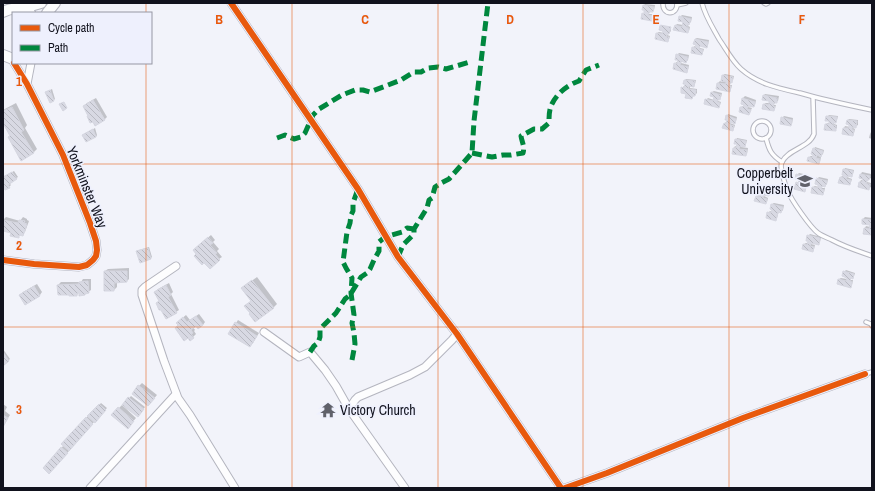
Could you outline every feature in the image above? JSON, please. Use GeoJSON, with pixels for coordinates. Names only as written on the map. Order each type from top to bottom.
{"type":"FeatureCollection","features":[{"type":"Feature","properties":{"kind":"main road"},"geometry":{"type":"LineString","coordinates":[[4,12],[10,9],[25,11],[41,3]]}},
{"type":"Feature","properties":{"kind":"main road"},"geometry":{"type":"LineString","coordinates":[[48,12],[55,3]]}},
{"type":"Feature","properties":{"kind":"street"},"geometry":{"type":"LineString","coordinates":[[231,3],[358,189],[398,257],[456,334],[562,488]]}},
{"type":"Feature","properties":{"kind":"street","name":"Yorkminster Way"},"geometry":{"type":"LineString","coordinates":[[3,260],[79,267],[87,265],[93,260],[96,256],[97,250],[96,241],[90,223],[63,155],[27,84],[13,64]]}},
{"type":"Feature","properties":{"kind":"street"},"geometry":{"type":"LineString","coordinates":[[27,84],[30,64]]}},
{"type":"Feature","properties":{"kind":"street"},"geometry":{"type":"LineString","coordinates":[[176,266],[145,287],[142,290],[142,296],[176,394],[235,488]]}},
{"type":"Feature","properties":{"kind":"street"},"geometry":{"type":"LineString","coordinates":[[264,332],[299,357],[310,352],[336,386],[350,409],[405,488]]}},
{"type":"Feature","properties":{"kind":"street"},"geometry":{"type":"LineString","coordinates":[[350,409],[358,397],[425,367],[456,334]]}},
{"type":"Feature","properties":{"kind":"street"},"geometry":{"type":"LineString","coordinates":[[565,488],[607,473],[743,418],[868,373]]}},
{"type":"Feature","properties":{"kind":"street"},"geometry":{"type":"LineString","coordinates":[[90,488],[176,394]]}},
{"type":"Feature","properties":{"kind":"lane"},"geometry":{"type":"LineString","coordinates":[[663,3],[663,8],[668,12],[676,10],[677,4],[686,3]]}},
{"type":"Feature","properties":{"kind":"lane"},"geometry":{"type":"LineString","coordinates":[[702,3],[703,9],[714,30],[730,56],[740,68],[752,77],[767,85],[872,110]]}},
{"type":"Feature","properties":{"kind":"lane"},"geometry":{"type":"LineString","coordinates":[[764,3],[768,3]]}},
{"type":"Feature","properties":{"kind":"lane"},"geometry":{"type":"LineString","coordinates":[[813,97],[814,134],[812,139],[786,156],[782,162],[781,168],[788,191],[811,226],[818,233],[846,247],[872,256]]}},
{"type":"Feature","properties":{"kind":"lane"},"geometry":{"type":"LineString","coordinates":[[760,120],[769,124],[771,129],[770,134],[766,138],[761,139],[756,137],[753,133],[752,128],[755,123],[760,120]]}},
{"type":"Feature","properties":{"kind":"lane"},"geometry":{"type":"LineString","coordinates":[[766,138],[773,156],[782,162]]}},
{"type":"Feature","properties":{"kind":"lane"},"geometry":{"type":"LineString","coordinates":[[866,322],[872,326]]}},
{"type":"Feature","properties":{"kind":"building"},"geometry":{"type":"Polygon","coordinates":[[[643,5],[654,7],[653,12],[649,12],[648,15],[652,16],[652,21],[641,19],[642,13],[644,14],[644,10],[642,10],[643,5]]]}},
{"type":"Feature","properties":{"kind":"building"},"geometry":{"type":"Polygon","coordinates":[[[679,16],[691,19],[689,25],[687,25],[687,28],[689,28],[688,33],[673,30],[675,25],[682,27],[683,22],[678,21],[679,16]]]}},
{"type":"Feature","properties":{"kind":"building"},"geometry":{"type":"Polygon","coordinates":[[[660,25],[671,27],[669,34],[667,34],[666,37],[669,37],[668,42],[655,39],[656,33],[662,34],[663,31],[659,30],[660,25]]]}},
{"type":"Feature","properties":{"kind":"building"},"geometry":{"type":"Polygon","coordinates":[[[695,39],[708,42],[707,48],[700,46],[699,49],[703,50],[702,55],[691,53],[692,47],[695,48],[696,45],[693,44],[695,39]]]}},
{"type":"Feature","properties":{"kind":"building"},"geometry":{"type":"Polygon","coordinates":[[[676,54],[688,57],[686,63],[681,61],[680,65],[688,67],[687,73],[673,69],[674,63],[677,64],[678,60],[675,60],[676,54]]]}},
{"type":"Feature","properties":{"kind":"building"},"geometry":{"type":"Polygon","coordinates":[[[722,75],[733,77],[732,83],[730,82],[729,86],[731,86],[730,92],[716,89],[717,83],[726,84],[726,82],[721,81],[722,75]]]}},
{"type":"Feature","properties":{"kind":"building"},"geometry":{"type":"Polygon","coordinates":[[[684,80],[695,81],[694,87],[689,86],[688,89],[696,90],[695,96],[693,96],[692,99],[685,98],[686,94],[681,93],[681,87],[684,88],[685,84],[683,84],[684,80]]]}},
{"type":"Feature","properties":{"kind":"building"},"geometry":{"type":"Polygon","coordinates":[[[50,90],[54,101],[50,103],[45,92],[50,90]]]}},
{"type":"Feature","properties":{"kind":"building"},"geometry":{"type":"Polygon","coordinates":[[[711,92],[721,95],[720,100],[718,99],[717,102],[720,103],[719,108],[704,104],[705,99],[713,101],[714,97],[710,96],[711,92]]]}},
{"type":"Feature","properties":{"kind":"building"},"geometry":{"type":"Polygon","coordinates":[[[763,95],[777,98],[777,103],[774,103],[773,106],[775,107],[774,111],[762,109],[763,104],[769,105],[769,101],[762,100],[763,95]]]}},
{"type":"Feature","properties":{"kind":"building"},"geometry":{"type":"Polygon","coordinates":[[[742,98],[755,102],[754,107],[748,106],[747,109],[751,110],[749,115],[739,112],[740,107],[743,107],[744,105],[741,104],[742,98]]]}},
{"type":"Feature","properties":{"kind":"building"},"geometry":{"type":"Polygon","coordinates":[[[93,100],[105,120],[95,126],[93,122],[90,123],[83,106],[93,100]]]}},
{"type":"Feature","properties":{"kind":"building"},"geometry":{"type":"Polygon","coordinates":[[[64,102],[67,108],[63,111],[59,104],[64,102]]]}},
{"type":"Feature","properties":{"kind":"building"},"geometry":{"type":"Polygon","coordinates":[[[12,107],[24,130],[21,132],[34,153],[21,161],[8,137],[10,136],[3,123],[3,111],[12,107]]]}},
{"type":"Feature","properties":{"kind":"building"},"geometry":{"type":"Polygon","coordinates":[[[726,115],[736,119],[735,124],[730,122],[730,125],[734,126],[733,131],[722,128],[724,123],[726,124],[726,115]]]}},
{"type":"Feature","properties":{"kind":"building"},"geometry":{"type":"Polygon","coordinates":[[[826,116],[837,117],[836,123],[833,123],[833,125],[836,126],[836,131],[824,130],[825,124],[829,124],[829,121],[825,121],[826,116]]]}},
{"type":"Feature","properties":{"kind":"building"},"geometry":{"type":"Polygon","coordinates":[[[781,117],[792,120],[791,126],[780,124],[781,117]]]}},
{"type":"Feature","properties":{"kind":"building"},"geometry":{"type":"Polygon","coordinates":[[[847,120],[857,121],[856,128],[852,127],[852,130],[854,130],[853,136],[842,134],[843,128],[849,128],[849,125],[846,124],[847,120]]]}},
{"type":"Feature","properties":{"kind":"building"},"geometry":{"type":"Polygon","coordinates":[[[93,129],[96,137],[86,142],[82,135],[93,129]]]}},
{"type":"Feature","properties":{"kind":"building"},"geometry":{"type":"Polygon","coordinates":[[[735,139],[746,141],[745,147],[740,146],[739,149],[747,150],[746,156],[732,154],[733,148],[736,148],[737,144],[734,144],[735,139]]]}},
{"type":"Feature","properties":{"kind":"building"},"geometry":{"type":"Polygon","coordinates":[[[813,148],[823,151],[821,157],[817,155],[816,158],[820,159],[819,164],[807,161],[808,157],[812,158],[813,155],[811,154],[813,148]]]}},
{"type":"Feature","properties":{"kind":"building"},"geometry":{"type":"Polygon","coordinates":[[[843,169],[853,171],[852,177],[847,176],[846,179],[851,180],[850,185],[838,183],[840,177],[843,178],[843,169]]]}},
{"type":"Feature","properties":{"kind":"building"},"geometry":{"type":"Polygon","coordinates":[[[12,172],[17,179],[8,185],[10,188],[5,190],[3,187],[3,177],[12,172]]]}},
{"type":"Feature","properties":{"kind":"building"},"geometry":{"type":"Polygon","coordinates":[[[796,174],[807,177],[806,183],[802,182],[801,185],[806,186],[805,192],[794,189],[796,182],[798,183],[799,180],[795,179],[796,174]]]}},
{"type":"Feature","properties":{"kind":"building"},"geometry":{"type":"Polygon","coordinates":[[[860,174],[870,176],[866,184],[870,184],[869,190],[858,187],[859,182],[862,182],[863,179],[859,178],[860,174]]]}},
{"type":"Feature","properties":{"kind":"building"},"geometry":{"type":"Polygon","coordinates":[[[816,178],[827,181],[825,187],[822,186],[821,189],[824,190],[823,195],[811,193],[812,187],[818,188],[818,185],[815,184],[816,178]]]}},
{"type":"Feature","properties":{"kind":"building"},"geometry":{"type":"Polygon","coordinates":[[[760,187],[771,190],[769,196],[764,195],[763,198],[767,199],[766,204],[754,201],[756,196],[760,197],[761,193],[758,193],[760,187]]]}},
{"type":"Feature","properties":{"kind":"building"},"geometry":{"type":"Polygon","coordinates":[[[771,204],[783,207],[781,213],[778,212],[776,221],[766,218],[767,212],[771,213],[771,204]]]}},
{"type":"Feature","properties":{"kind":"building"},"geometry":{"type":"Polygon","coordinates":[[[862,219],[872,220],[872,235],[863,234],[864,228],[869,229],[870,225],[862,224],[862,219]]]}},
{"type":"Feature","properties":{"kind":"building"},"geometry":{"type":"Polygon","coordinates":[[[3,220],[18,223],[19,220],[25,221],[24,223],[27,224],[23,236],[19,235],[19,238],[10,236],[11,233],[3,231],[3,220]]]}},
{"type":"Feature","properties":{"kind":"building"},"geometry":{"type":"Polygon","coordinates":[[[807,235],[820,238],[819,245],[811,243],[810,246],[814,247],[813,252],[802,249],[803,244],[807,245],[807,235]]]}},
{"type":"Feature","properties":{"kind":"building"},"geometry":{"type":"Polygon","coordinates":[[[208,237],[213,243],[210,245],[217,253],[215,254],[220,260],[210,269],[204,263],[202,265],[194,256],[196,254],[193,250],[208,237]]]}},
{"type":"Feature","properties":{"kind":"building"},"geometry":{"type":"Polygon","coordinates":[[[148,248],[151,259],[140,263],[136,251],[148,248]]]}},
{"type":"Feature","properties":{"kind":"building"},"geometry":{"type":"Polygon","coordinates":[[[104,271],[127,271],[127,282],[114,283],[114,291],[104,291],[104,271]]]}},
{"type":"Feature","properties":{"kind":"building"},"geometry":{"type":"Polygon","coordinates":[[[843,271],[854,274],[853,279],[851,278],[850,281],[852,282],[851,288],[837,284],[838,279],[846,281],[847,278],[842,276],[843,271]]]}},
{"type":"Feature","properties":{"kind":"building"},"geometry":{"type":"Polygon","coordinates":[[[252,280],[274,308],[255,322],[244,306],[251,301],[241,288],[252,280]]]}},
{"type":"Feature","properties":{"kind":"building"},"geometry":{"type":"Polygon","coordinates":[[[88,281],[89,293],[85,295],[79,296],[79,293],[77,293],[77,296],[58,295],[57,285],[79,284],[79,282],[88,281]]]}},
{"type":"Feature","properties":{"kind":"building"},"geometry":{"type":"Polygon","coordinates":[[[166,285],[171,295],[168,297],[177,313],[166,319],[161,310],[159,310],[156,303],[159,301],[154,292],[166,285]]]}},
{"type":"Feature","properties":{"kind":"building"},"geometry":{"type":"Polygon","coordinates":[[[34,286],[40,296],[25,305],[19,295],[34,286]]]}},
{"type":"Feature","properties":{"kind":"building"},"geometry":{"type":"Polygon","coordinates":[[[196,316],[203,325],[198,329],[196,326],[191,330],[193,333],[191,334],[194,338],[190,341],[188,338],[184,341],[175,328],[178,325],[176,323],[183,317],[187,322],[196,316]]]}},
{"type":"Feature","properties":{"kind":"building"},"geometry":{"type":"Polygon","coordinates":[[[235,322],[257,336],[250,347],[228,334],[235,322]]]}},
{"type":"Feature","properties":{"kind":"building"},"geometry":{"type":"Polygon","coordinates":[[[3,352],[9,361],[3,366],[3,352]]]}},
{"type":"Feature","properties":{"kind":"building"},"geometry":{"type":"Polygon","coordinates":[[[138,385],[155,398],[148,406],[132,394],[138,385]]]}},
{"type":"Feature","properties":{"kind":"building"},"geometry":{"type":"Polygon","coordinates":[[[128,397],[144,409],[138,417],[122,405],[128,397]]]}},
{"type":"Feature","properties":{"kind":"building"},"geometry":{"type":"Polygon","coordinates":[[[99,404],[106,410],[95,423],[87,416],[99,404]]]}},
{"type":"Feature","properties":{"kind":"building"},"geometry":{"type":"Polygon","coordinates":[[[118,407],[134,421],[128,429],[111,415],[118,407]]]}},
{"type":"Feature","properties":{"kind":"building"},"geometry":{"type":"Polygon","coordinates":[[[3,415],[8,418],[3,427],[3,415]]]}},
{"type":"Feature","properties":{"kind":"building"},"geometry":{"type":"Polygon","coordinates":[[[86,417],[93,424],[69,451],[61,444],[86,417]]]}},
{"type":"Feature","properties":{"kind":"building"},"geometry":{"type":"Polygon","coordinates":[[[61,447],[68,453],[49,474],[43,468],[61,447]]]}},
{"type":"Feature","properties":{"kind":"marked path"},"geometry":{"type":"LineString","coordinates":[[398,257],[403,245],[414,234],[414,229],[427,208],[435,187],[449,179],[472,153],[474,121],[488,3]]}},
{"type":"Feature","properties":{"kind":"marked path"},"geometry":{"type":"LineString","coordinates":[[277,138],[285,135],[294,139],[301,137],[305,133],[313,115],[319,109],[342,95],[355,90],[370,92],[401,80],[414,72],[421,72],[428,68],[438,67],[446,69],[470,62]]}},
{"type":"Feature","properties":{"kind":"marked path"},"geometry":{"type":"LineString","coordinates":[[472,153],[492,157],[523,153],[524,146],[521,136],[534,129],[542,129],[549,123],[550,108],[559,94],[570,85],[579,81],[586,70],[599,65]]}},
{"type":"Feature","properties":{"kind":"marked path"},"geometry":{"type":"LineString","coordinates":[[352,360],[355,344],[352,323],[354,315],[351,293],[352,278],[343,262],[347,232],[353,211],[353,203],[358,189]]}},
{"type":"Feature","properties":{"kind":"marked path"},"geometry":{"type":"LineString","coordinates":[[310,352],[318,343],[320,329],[336,313],[345,299],[350,295],[361,277],[370,269],[379,251],[379,242],[385,237],[402,232],[407,228],[414,229]]}},
{"type":"Feature","properties":{"kind":"cycle path"},"geometry":{"type":"LineString","coordinates":[[231,3],[358,189],[398,257],[457,334],[561,488]]}},
{"type":"Feature","properties":{"kind":"cycle path"},"geometry":{"type":"LineString","coordinates":[[3,260],[79,267],[87,265],[93,260],[96,256],[97,250],[96,241],[90,223],[63,155],[27,84],[15,64]]}},
{"type":"Feature","properties":{"kind":"cycle path"},"geometry":{"type":"LineString","coordinates":[[565,488],[607,473],[743,418],[865,374]]}},
{"type":"Feature","properties":{"kind":"place","name":"Copperbelt University"},"geometry":{"type":"Point","coordinates":[805,181]}},
{"type":"Feature","properties":{"kind":"place","name":"Victory Church"},"geometry":{"type":"Point","coordinates":[328,410]}}]}
